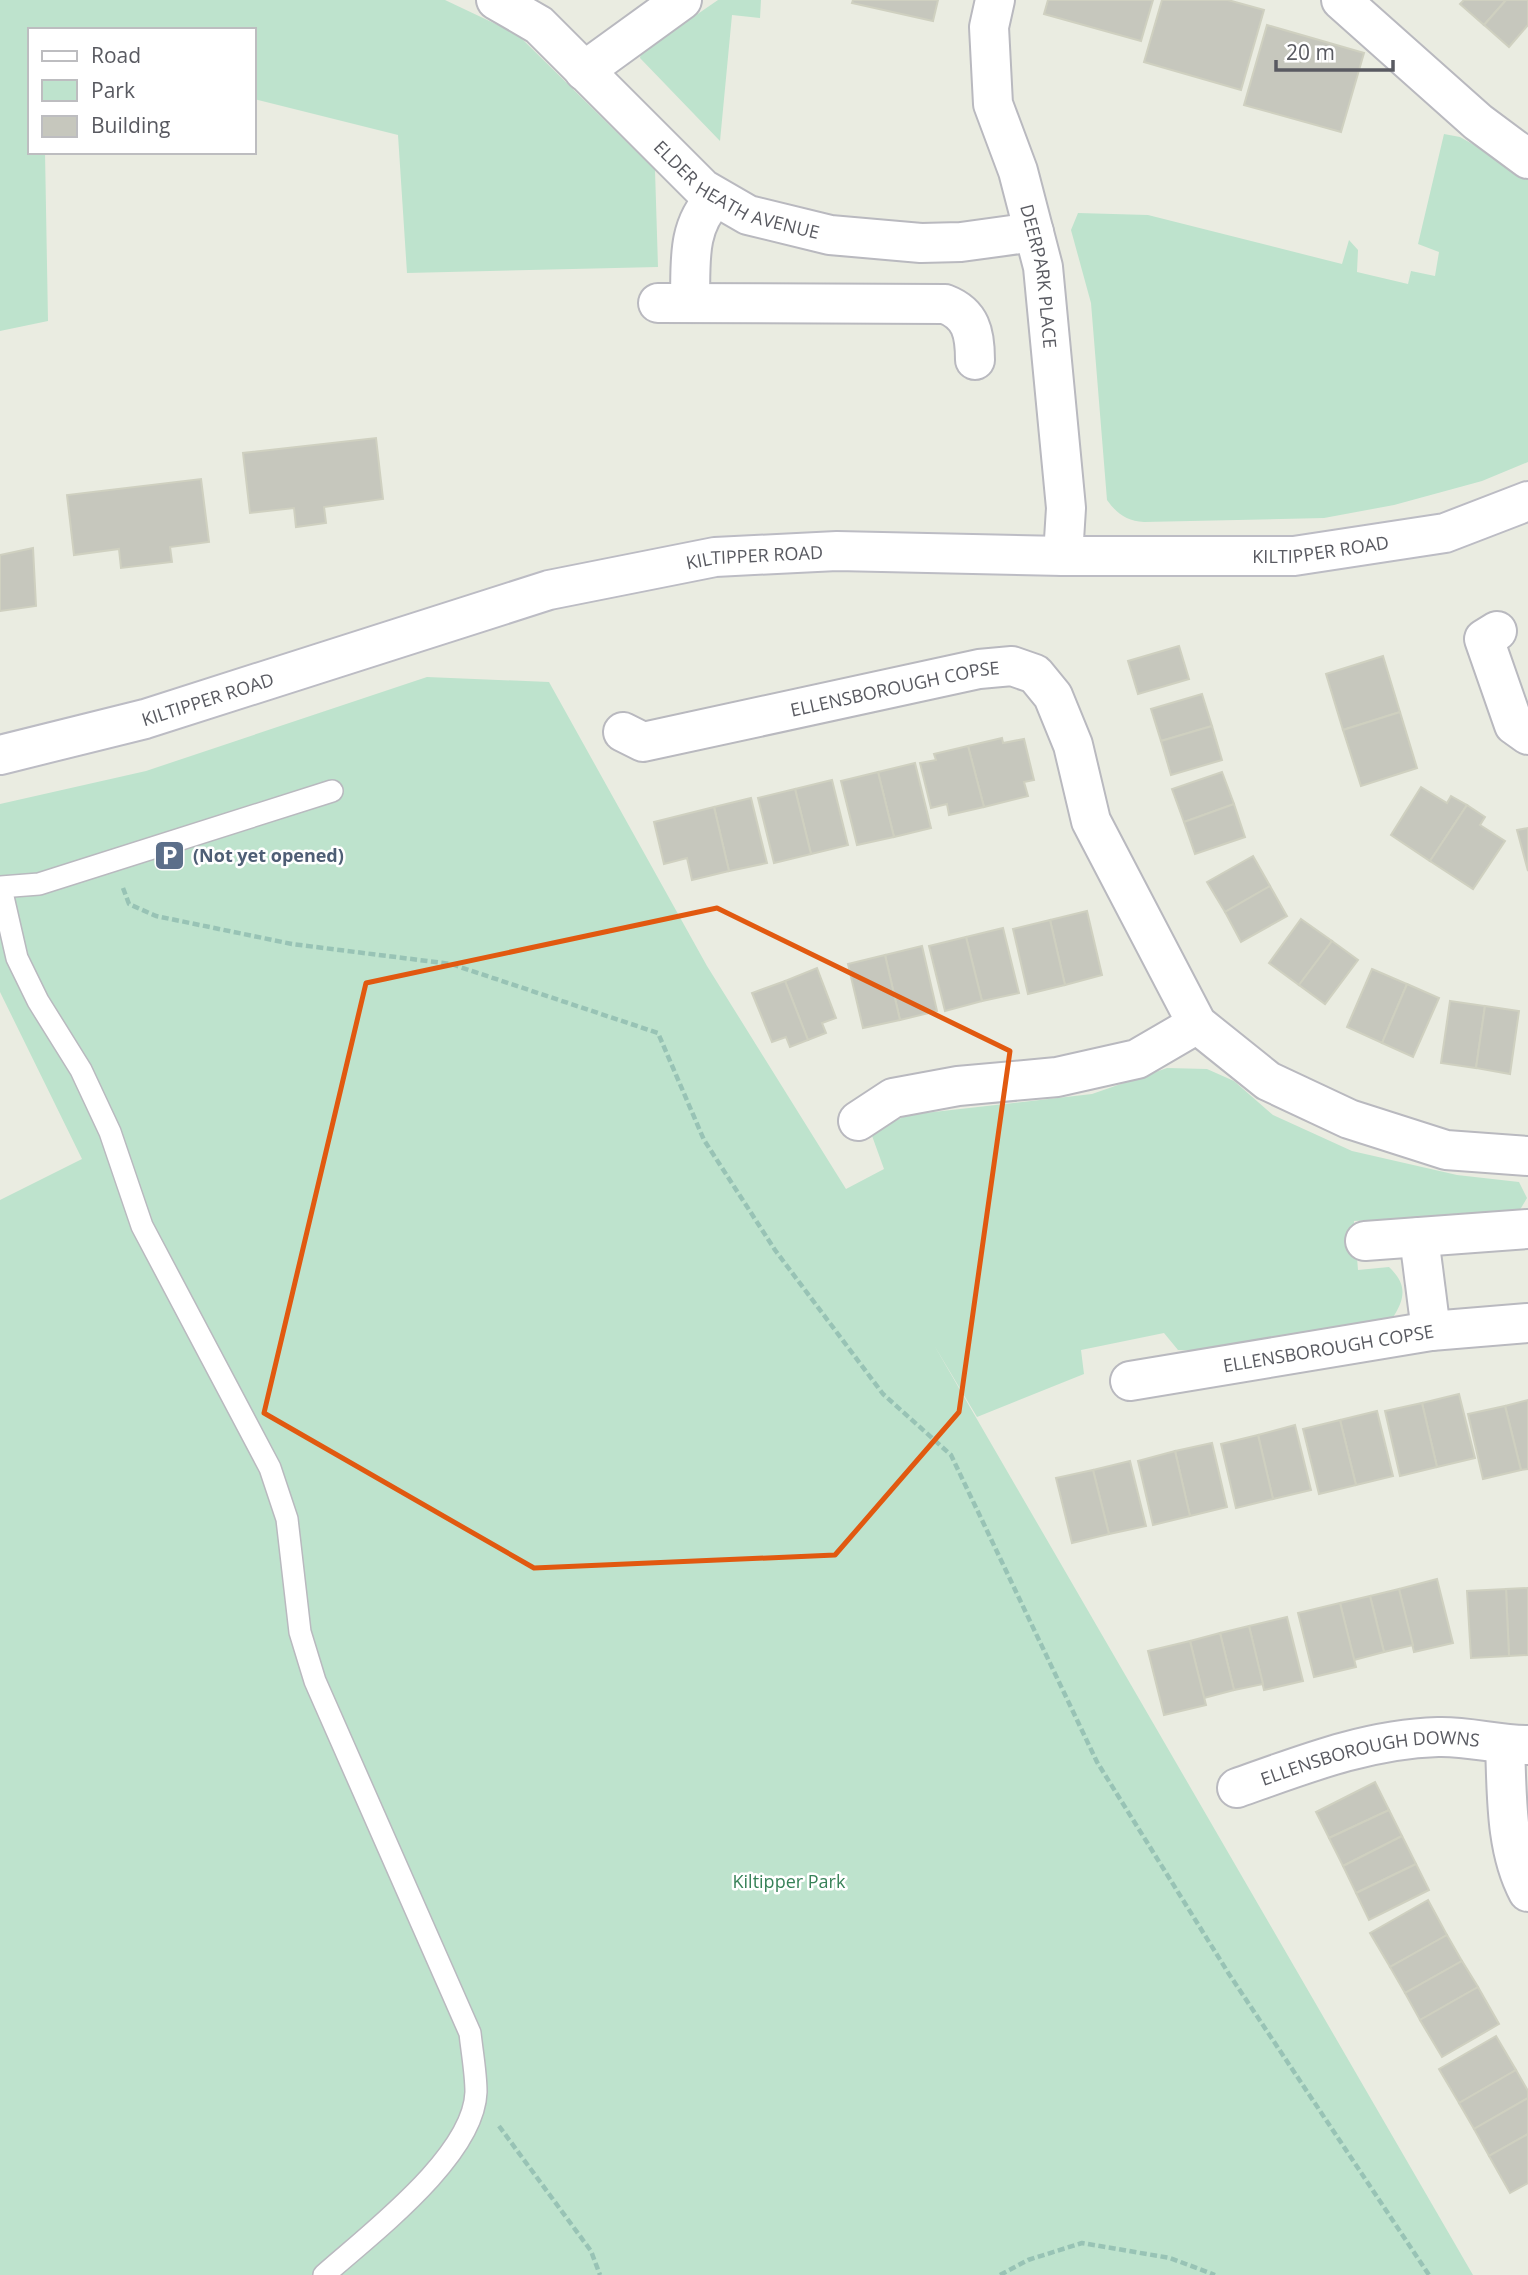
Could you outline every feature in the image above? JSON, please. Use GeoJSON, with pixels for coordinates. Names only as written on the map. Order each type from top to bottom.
{"type":"FeatureCollection","features":[{"type":"Feature","properties":{"kind":"street","name":"ELDER HEATH AVENUE"},"geometry":{"type":"LineString","coordinates":[[496,0],[539,25],[715,198],[748,215],[830,235],[934,242],[1034,232]]}},
{"type":"Feature","properties":{"kind":"street"},"geometry":{"type":"LineString","coordinates":[[584,71],[682,0]]}},
{"type":"Feature","properties":{"kind":"street","name":"DEERPARK PLACE"},"geometry":{"type":"LineString","coordinates":[[995,0],[989,27],[993,104],[1018,171],[1034,232],[1042,267],[1054,362],[1066,509],[1063,556]]}},
{"type":"Feature","properties":{"kind":"street"},"geometry":{"type":"LineString","coordinates":[[1341,0],[1472,117],[1528,159]]}},
{"type":"Feature","properties":{"kind":"street"},"geometry":{"type":"LineString","coordinates":[[715,198],[701,212],[674,303],[945,304],[960,310],[970,323],[975,339],[975,360]]}},
{"type":"Feature","properties":{"kind":"street","name":"KILTIPPER ROAD"},"geometry":{"type":"LineString","coordinates":[[0,755],[145,719],[549,590],[715,557],[837,551],[1063,556],[1294,556],[1445,533],[1528,501]]}},
{"type":"Feature","properties":{"kind":"street"},"geometry":{"type":"LineString","coordinates":[[1497,631],[1484,639],[1514,725],[1528,735]]}},
{"type":"Feature","properties":{"kind":"street","name":"ELLENSBOROUGH COPSE"},"geometry":{"type":"LineString","coordinates":[[624,732],[643,742],[979,669],[1012,666],[1035,674],[1054,696],[1073,745],[1091,821],[1196,1024],[1268,1081],[1349,1119],[1446,1150],[1528,1156]]}},
{"type":"Feature","properties":{"kind":"street"},"geometry":{"type":"LineString","coordinates":[[858,1121],[893,1098],[958,1086],[1057,1077],[1137,1059],[1196,1024]]}},
{"type":"Feature","properties":{"kind":"street"},"geometry":{"type":"LineString","coordinates":[[1365,1241],[1528,1229]]}},
{"type":"Feature","properties":{"kind":"street"},"geometry":{"type":"LineString","coordinates":[[1419,1237],[1431,1331]]}},
{"type":"Feature","properties":{"kind":"street","name":"ELLENSBOROUGH COPSE"},"geometry":{"type":"LineString","coordinates":[[1130,1381],[1431,1331],[1528,1323]]}},
{"type":"Feature","properties":{"kind":"street","name":"ELLENSBOROUGH DOWNS"},"geometry":{"type":"LineString","coordinates":[[1237,1788],[1305,1762],[1391,1741],[1441,1737],[1516,1745],[1508,1816],[1521,1879],[1528,1892]]}},
{"type":"Feature","properties":{"kind":"lane"},"geometry":{"type":"LineString","coordinates":[[324,2275],[436,2173],[463,2134],[476,2094],[470,2033],[316,1681],[300,1632],[287,1519],[270,1468],[142,1226],[110,1132],[81,1070],[38,1001],[17,958],[1,887],[39,884],[332,791]]}},
{"type":"Feature","properties":{"kind":"path"},"geometry":{"type":"LineString","coordinates":[[114,860],[129,904],[156,916],[292,944],[451,964],[658,1033],[704,1140],[775,1251],[883,1394],[951,1455],[1097,1762],[1229,1974],[1429,2275]]}},
{"type":"Feature","properties":{"kind":"path"},"geometry":{"type":"LineString","coordinates":[[476,2094],[591,2251],[600,2275]]}},
{"type":"Feature","properties":{"kind":"path"},"geometry":{"type":"LineString","coordinates":[[1000,2275],[1028,2260],[1082,2244],[1170,2258],[1215,2275]]}},
{"type":"Feature","properties":{"kind":"highlighted area"},"geometry":{"type":"Polygon","coordinates":[[[717,908],[1010,1051],[959,1412],[835,1555],[534,1568],[264,1413],[366,983],[717,908]]]}},
{"type":"Feature","properties":{"kind":"green space"},"geometry":{"type":"Polygon","coordinates":[[[0,0],[445,0],[517,34],[655,170],[658,267],[407,273],[398,135],[256,100],[256,28],[28,28],[28,154],[45,154],[48,321],[0,331],[0,0]]]}},
{"type":"Feature","properties":{"kind":"green space"},"geometry":{"type":"Polygon","coordinates":[[[718,0],[761,0],[760,18],[732,15],[720,141],[640,58],[641,53],[718,0]]]}},
{"type":"Feature","properties":{"kind":"green space"},"geometry":{"type":"Polygon","coordinates":[[[1444,134],[1460,137],[1528,175],[1528,462],[1482,481],[1394,505],[1324,518],[1144,522],[1132,520],[1119,513],[1107,500],[1091,303],[1071,230],[1078,213],[1148,215],[1342,264],[1349,240],[1358,250],[1357,272],[1408,284],[1411,271],[1435,276],[1439,252],[1418,244],[1444,134]]]}},
{"type":"Feature","properties":{"kind":"green space","name":"Kiltipper Park"},"geometry":{"type":"Polygon","coordinates":[[[427,677],[549,682],[707,966],[846,1189],[884,1169],[871,1133],[907,1115],[1092,1094],[1167,1068],[1207,1069],[1234,1081],[1273,1115],[1352,1151],[1457,1175],[1519,1182],[1527,1198],[1518,1213],[1354,1221],[1358,1270],[1389,1267],[1402,1286],[1402,1299],[1392,1319],[1203,1351],[1178,1350],[1164,1333],[1081,1350],[1084,1374],[977,1417],[934,1345],[1473,2275],[0,2275],[0,1200],[82,1159],[0,992],[0,804],[146,771],[427,677]]]}},
{"type":"Feature","properties":{"kind":"building"},"geometry":{"type":"Polygon","coordinates":[[[853,0],[938,0],[933,21],[852,3],[853,0]]]}},
{"type":"Feature","properties":{"kind":"building"},"geometry":{"type":"Polygon","coordinates":[[[1048,0],[1153,0],[1141,41],[1044,14],[1048,0]]]}},
{"type":"Feature","properties":{"kind":"building"},"geometry":{"type":"Polygon","coordinates":[[[1162,0],[1228,0],[1264,10],[1241,90],[1144,62],[1162,0]]]}},
{"type":"Feature","properties":{"kind":"building"},"geometry":{"type":"Polygon","coordinates":[[[1464,0],[1506,0],[1484,25],[1460,4],[1464,0]]]}},
{"type":"Feature","properties":{"kind":"building"},"geometry":{"type":"Polygon","coordinates":[[[1506,0],[1528,0],[1528,25],[1509,47],[1484,25],[1506,0]]]}},
{"type":"Feature","properties":{"kind":"building"},"geometry":{"type":"Polygon","coordinates":[[[1267,25],[1364,53],[1341,132],[1244,105],[1267,25]]]}},
{"type":"Feature","properties":{"kind":"building"},"geometry":{"type":"Polygon","coordinates":[[[376,438],[383,499],[324,507],[326,523],[296,527],[294,508],[250,513],[243,453],[376,438]]]}},
{"type":"Feature","properties":{"kind":"building"},"geometry":{"type":"Polygon","coordinates":[[[201,479],[209,542],[170,547],[172,562],[121,568],[119,549],[74,555],[67,495],[201,479]]]}},
{"type":"Feature","properties":{"kind":"building"},"geometry":{"type":"Polygon","coordinates":[[[33,548],[36,606],[0,611],[0,555],[33,548]]]}},
{"type":"Feature","properties":{"kind":"building"},"geometry":{"type":"Polygon","coordinates":[[[1179,646],[1189,679],[1138,694],[1128,661],[1179,646]]]}},
{"type":"Feature","properties":{"kind":"building"},"geometry":{"type":"Polygon","coordinates":[[[1383,656],[1400,712],[1343,730],[1326,674],[1383,656]]]}},
{"type":"Feature","properties":{"kind":"building"},"geometry":{"type":"Polygon","coordinates":[[[1202,694],[1212,726],[1161,741],[1151,709],[1202,694]]]}},
{"type":"Feature","properties":{"kind":"building"},"geometry":{"type":"Polygon","coordinates":[[[1400,712],[1417,768],[1361,786],[1343,730],[1400,712]]]}},
{"type":"Feature","properties":{"kind":"building"},"geometry":{"type":"Polygon","coordinates":[[[1212,726],[1222,760],[1171,775],[1161,741],[1212,726]]]}},
{"type":"Feature","properties":{"kind":"building"},"geometry":{"type":"Polygon","coordinates":[[[1002,738],[1003,743],[1024,739],[1034,780],[1024,782],[1028,796],[984,807],[968,746],[1002,738]]]}},
{"type":"Feature","properties":{"kind":"building"},"geometry":{"type":"Polygon","coordinates":[[[968,746],[984,807],[949,815],[947,804],[931,808],[920,763],[936,760],[934,754],[968,746]]]}},
{"type":"Feature","properties":{"kind":"building"},"geometry":{"type":"Polygon","coordinates":[[[915,763],[931,828],[894,837],[878,772],[915,763]]]}},
{"type":"Feature","properties":{"kind":"building"},"geometry":{"type":"Polygon","coordinates":[[[878,772],[894,837],[857,845],[841,781],[878,772]]]}},
{"type":"Feature","properties":{"kind":"building"},"geometry":{"type":"Polygon","coordinates":[[[1222,772],[1234,804],[1184,822],[1172,789],[1222,772]]]}},
{"type":"Feature","properties":{"kind":"building"},"geometry":{"type":"Polygon","coordinates":[[[832,780],[848,845],[811,854],[795,789],[832,780]]]}},
{"type":"Feature","properties":{"kind":"building"},"geometry":{"type":"Polygon","coordinates":[[[1421,787],[1447,803],[1451,796],[1467,805],[1430,861],[1391,835],[1421,787]]]}},
{"type":"Feature","properties":{"kind":"building"},"geometry":{"type":"Polygon","coordinates":[[[795,789],[811,854],[774,863],[758,798],[795,789]]]}},
{"type":"Feature","properties":{"kind":"building"},"geometry":{"type":"Polygon","coordinates":[[[751,798],[767,863],[729,871],[714,807],[751,798]]]}},
{"type":"Feature","properties":{"kind":"building"},"geometry":{"type":"Polygon","coordinates":[[[1234,804],[1245,837],[1195,854],[1184,822],[1234,804]]]}},
{"type":"Feature","properties":{"kind":"building"},"geometry":{"type":"Polygon","coordinates":[[[1467,805],[1485,817],[1480,825],[1505,841],[1473,889],[1430,861],[1467,805]]]}},
{"type":"Feature","properties":{"kind":"building"},"geometry":{"type":"Polygon","coordinates":[[[714,807],[729,871],[692,880],[687,858],[664,864],[654,822],[714,807]]]}},
{"type":"Feature","properties":{"kind":"building"},"geometry":{"type":"Polygon","coordinates":[[[1528,828],[1528,871],[1517,830],[1528,828]]]}},
{"type":"Feature","properties":{"kind":"building"},"geometry":{"type":"Polygon","coordinates":[[[1253,856],[1270,886],[1225,912],[1207,882],[1253,856]]]}},
{"type":"Feature","properties":{"kind":"building"},"geometry":{"type":"Polygon","coordinates":[[[1270,886],[1287,916],[1241,942],[1225,912],[1270,886]]]}},
{"type":"Feature","properties":{"kind":"building"},"geometry":{"type":"Polygon","coordinates":[[[1087,911],[1102,975],[1065,985],[1050,920],[1087,911]]]}},
{"type":"Feature","properties":{"kind":"building"},"geometry":{"type":"Polygon","coordinates":[[[1301,919],[1332,941],[1299,985],[1269,963],[1301,919]]]}},
{"type":"Feature","properties":{"kind":"building"},"geometry":{"type":"Polygon","coordinates":[[[1050,920],[1065,985],[1028,994],[1013,929],[1050,920]]]}},
{"type":"Feature","properties":{"kind":"building"},"geometry":{"type":"Polygon","coordinates":[[[1003,928],[1019,993],[982,1001],[966,937],[1003,928]]]}},
{"type":"Feature","properties":{"kind":"building"},"geometry":{"type":"Polygon","coordinates":[[[966,937],[982,1001],[945,1011],[929,946],[966,937]]]}},
{"type":"Feature","properties":{"kind":"building"},"geometry":{"type":"Polygon","coordinates":[[[1332,941],[1358,960],[1325,1004],[1299,985],[1332,941]]]}},
{"type":"Feature","properties":{"kind":"building"},"geometry":{"type":"Polygon","coordinates":[[[922,946],[937,1011],[900,1020],[885,955],[922,946]]]}},
{"type":"Feature","properties":{"kind":"building"},"geometry":{"type":"Polygon","coordinates":[[[885,955],[900,1020],[863,1028],[848,964],[885,955]]]}},
{"type":"Feature","properties":{"kind":"building"},"geometry":{"type":"Polygon","coordinates":[[[817,968],[836,1018],[822,1023],[826,1033],[808,1040],[785,981],[817,968]]]}},
{"type":"Feature","properties":{"kind":"building"},"geometry":{"type":"Polygon","coordinates":[[[1372,969],[1407,984],[1382,1043],[1347,1027],[1372,969]]]}},
{"type":"Feature","properties":{"kind":"building"},"geometry":{"type":"Polygon","coordinates":[[[785,981],[808,1040],[790,1047],[786,1037],[772,1042],[752,993],[785,981]]]}},
{"type":"Feature","properties":{"kind":"building"},"geometry":{"type":"Polygon","coordinates":[[[1407,984],[1439,998],[1413,1057],[1382,1043],[1407,984]]]}},
{"type":"Feature","properties":{"kind":"building"},"geometry":{"type":"Polygon","coordinates":[[[1450,1001],[1485,1006],[1476,1068],[1441,1063],[1450,1001]]]}},
{"type":"Feature","properties":{"kind":"building"},"geometry":{"type":"Polygon","coordinates":[[[1485,1006],[1519,1011],[1510,1074],[1476,1068],[1485,1006]]]}},
{"type":"Feature","properties":{"kind":"building"},"geometry":{"type":"Polygon","coordinates":[[[1459,1394],[1475,1458],[1437,1467],[1422,1403],[1459,1394]]]}},
{"type":"Feature","properties":{"kind":"building"},"geometry":{"type":"Polygon","coordinates":[[[1528,1400],[1528,1469],[1521,1470],[1505,1406],[1528,1400]]]}},
{"type":"Feature","properties":{"kind":"building"},"geometry":{"type":"Polygon","coordinates":[[[1422,1403],[1437,1467],[1400,1476],[1385,1411],[1422,1403]]]}},
{"type":"Feature","properties":{"kind":"building"},"geometry":{"type":"Polygon","coordinates":[[[1505,1406],[1521,1470],[1483,1479],[1468,1414],[1505,1406]]]}},
{"type":"Feature","properties":{"kind":"building"},"geometry":{"type":"Polygon","coordinates":[[[1377,1411],[1393,1476],[1356,1485],[1340,1420],[1377,1411]]]}},
{"type":"Feature","properties":{"kind":"building"},"geometry":{"type":"Polygon","coordinates":[[[1340,1420],[1356,1485],[1319,1494],[1303,1429],[1340,1420]]]}},
{"type":"Feature","properties":{"kind":"building"},"geometry":{"type":"Polygon","coordinates":[[[1295,1425],[1311,1490],[1273,1499],[1258,1435],[1295,1425]]]}},
{"type":"Feature","properties":{"kind":"building"},"geometry":{"type":"Polygon","coordinates":[[[1258,1435],[1273,1499],[1236,1508],[1221,1444],[1258,1435]]]}},
{"type":"Feature","properties":{"kind":"building"},"geometry":{"type":"Polygon","coordinates":[[[1212,1443],[1227,1507],[1190,1516],[1175,1451],[1212,1443]]]}},
{"type":"Feature","properties":{"kind":"building"},"geometry":{"type":"Polygon","coordinates":[[[1175,1451],[1190,1516],[1153,1525],[1138,1461],[1175,1451]]]}},
{"type":"Feature","properties":{"kind":"building"},"geometry":{"type":"Polygon","coordinates":[[[1130,1461],[1146,1526],[1109,1534],[1093,1470],[1130,1461]]]}},
{"type":"Feature","properties":{"kind":"building"},"geometry":{"type":"Polygon","coordinates":[[[1093,1470],[1109,1534],[1072,1543],[1056,1478],[1093,1470]]]}},
{"type":"Feature","properties":{"kind":"building"},"geometry":{"type":"Polygon","coordinates":[[[1437,1579],[1453,1643],[1414,1652],[1399,1589],[1437,1579]]]}},
{"type":"Feature","properties":{"kind":"building"},"geometry":{"type":"Polygon","coordinates":[[[1528,1588],[1528,1655],[1509,1656],[1506,1589],[1528,1588]]]}},
{"type":"Feature","properties":{"kind":"building"},"geometry":{"type":"Polygon","coordinates":[[[1399,1589],[1413,1645],[1384,1652],[1370,1596],[1399,1589]]]}},
{"type":"Feature","properties":{"kind":"building"},"geometry":{"type":"Polygon","coordinates":[[[1506,1589],[1509,1656],[1471,1658],[1467,1591],[1506,1589]]]}},
{"type":"Feature","properties":{"kind":"building"},"geometry":{"type":"Polygon","coordinates":[[[1370,1596],[1384,1652],[1354,1660],[1340,1603],[1370,1596]]]}},
{"type":"Feature","properties":{"kind":"building"},"geometry":{"type":"Polygon","coordinates":[[[1340,1603],[1356,1667],[1314,1677],[1298,1613],[1340,1603]]]}},
{"type":"Feature","properties":{"kind":"building"},"geometry":{"type":"Polygon","coordinates":[[[1287,1617],[1303,1681],[1264,1690],[1249,1626],[1287,1617]]]}},
{"type":"Feature","properties":{"kind":"building"},"geometry":{"type":"Polygon","coordinates":[[[1249,1626],[1263,1684],[1234,1690],[1220,1633],[1249,1626]]]}},
{"type":"Feature","properties":{"kind":"building"},"geometry":{"type":"Polygon","coordinates":[[[1220,1633],[1234,1690],[1204,1698],[1190,1641],[1220,1633]]]}},
{"type":"Feature","properties":{"kind":"building"},"geometry":{"type":"Polygon","coordinates":[[[1190,1641],[1206,1705],[1164,1715],[1148,1651],[1190,1641]]]}},
{"type":"Feature","properties":{"kind":"building"},"geometry":{"type":"Polygon","coordinates":[[[1375,1782],[1389,1810],[1329,1838],[1316,1812],[1375,1782]]]}},
{"type":"Feature","properties":{"kind":"building"},"geometry":{"type":"Polygon","coordinates":[[[1389,1810],[1402,1836],[1343,1866],[1329,1838],[1389,1810]]]}},
{"type":"Feature","properties":{"kind":"building"},"geometry":{"type":"Polygon","coordinates":[[[1402,1836],[1416,1864],[1356,1893],[1343,1866],[1402,1836]]]}},
{"type":"Feature","properties":{"kind":"building"},"geometry":{"type":"Polygon","coordinates":[[[1416,1864],[1429,1890],[1369,1920],[1356,1893],[1416,1864]]]}},
{"type":"Feature","properties":{"kind":"building"},"geometry":{"type":"Polygon","coordinates":[[[1428,1900],[1447,1935],[1390,1967],[1370,1933],[1428,1900]]]}},
{"type":"Feature","properties":{"kind":"building"},"geometry":{"type":"Polygon","coordinates":[[[1447,1935],[1462,1961],[1405,1993],[1390,1967],[1447,1935]]]}},
{"type":"Feature","properties":{"kind":"building"},"geometry":{"type":"Polygon","coordinates":[[[1462,1961],[1478,1987],[1420,2020],[1405,1993],[1462,1961]]]}},
{"type":"Feature","properties":{"kind":"building"},"geometry":{"type":"Polygon","coordinates":[[[1478,1987],[1499,2024],[1442,2057],[1420,2020],[1478,1987]]]}},
{"type":"Feature","properties":{"kind":"building"},"geometry":{"type":"Polygon","coordinates":[[[1496,2036],[1516,2070],[1459,2103],[1439,2069],[1496,2036]]]}},
{"type":"Feature","properties":{"kind":"building"},"geometry":{"type":"Polygon","coordinates":[[[1516,2070],[1528,2091],[1528,2098],[1474,2129],[1459,2103],[1516,2070]]]}},
{"type":"Feature","properties":{"kind":"building"},"geometry":{"type":"Polygon","coordinates":[[[1528,2098],[1528,2134],[1489,2156],[1474,2129],[1528,2098]]]}},
{"type":"Feature","properties":{"kind":"building"},"geometry":{"type":"Polygon","coordinates":[[[1528,2134],[1528,2183],[1510,2193],[1489,2156],[1528,2134]]]}},
{"type":"Feature","properties":{"kind":"place","name":"(Not yet opened)"},"geometry":{"type":"Point","coordinates":[170,855]}}]}
